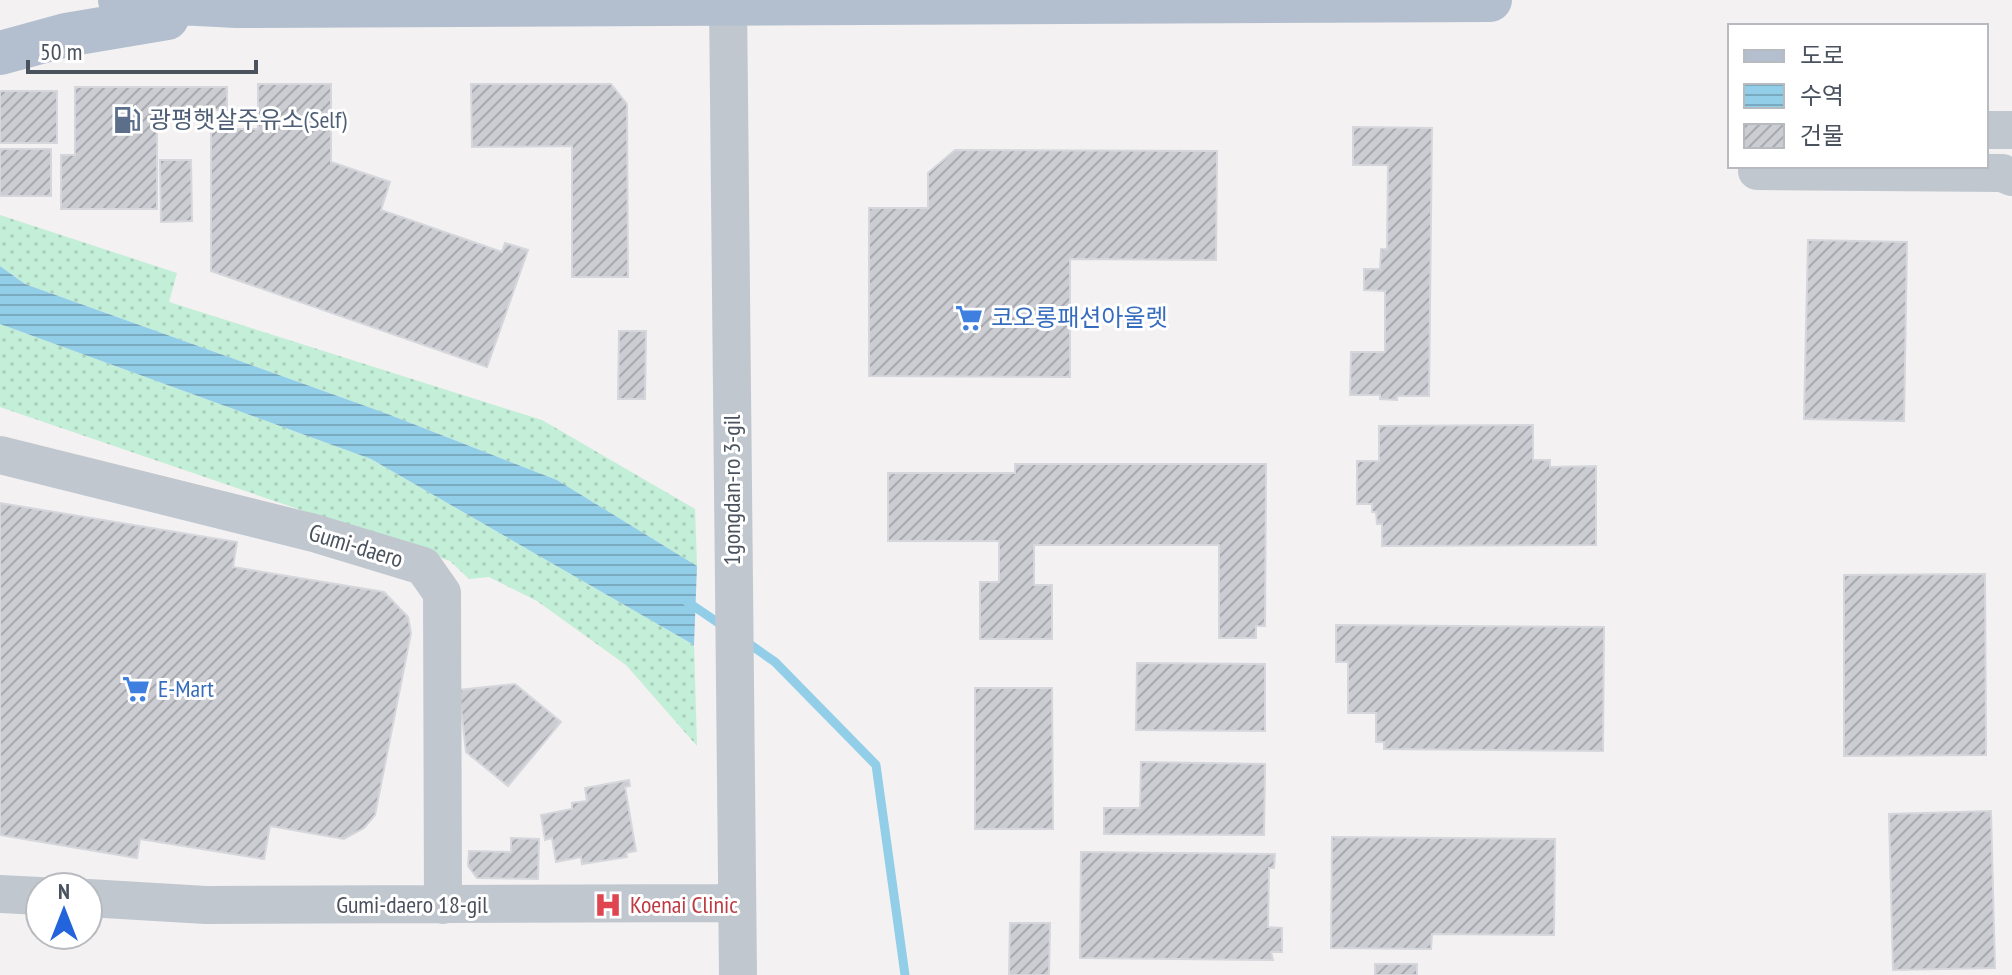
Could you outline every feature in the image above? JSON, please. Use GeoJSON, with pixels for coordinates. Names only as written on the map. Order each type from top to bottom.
{"type":"FeatureCollection","features":[{"type":"Feature","properties":{"kind":"main road"},"geometry":{"type":"LineString","coordinates":[[120,0],[237,6],[1490,0]]}},
{"type":"Feature","properties":{"kind":"main road"},"geometry":{"type":"LineString","coordinates":[[0,53],[66,35],[237,6]]}},
{"type":"Feature","properties":{"kind":"street","name":"1gongdan-ro 3-gil"},"geometry":{"type":"LineString","coordinates":[[728,2],[738,975]]}},
{"type":"Feature","properties":{"kind":"street"},"geometry":{"type":"LineString","coordinates":[[1988,130],[2012,130]]}},
{"type":"Feature","properties":{"kind":"street"},"geometry":{"type":"LineString","coordinates":[[1757,171],[2002,173],[2012,177]]}},
{"type":"Feature","properties":{"kind":"street","name":"Gumi-daero"},"geometry":{"type":"LineString","coordinates":[[0,455],[314,533],[423,566],[442,593],[443,905]]}},
{"type":"Feature","properties":{"kind":"street"},"geometry":{"type":"LineString","coordinates":[[0,894],[24,895]]}},
{"type":"Feature","properties":{"kind":"street","name":"Gumi-daero 18-gil"},"geometry":{"type":"LineString","coordinates":[[104,899],[206,905],[737,903]]}},
{"type":"Feature","properties":{"kind":"green space"},"geometry":{"type":"Polygon","coordinates":[[[0,215],[177,273],[169,302],[542,420],[695,509],[697,566],[557,480],[385,413],[25,284],[0,266],[0,215]]]}},
{"type":"Feature","properties":{"kind":"green space"},"geometry":{"type":"Polygon","coordinates":[[[0,324],[371,459],[694,645],[697,746],[626,665],[537,601],[489,577],[469,579],[450,561],[0,407],[0,324]]]}},
{"type":"Feature","properties":{"kind":"water"},"geometry":{"type":"Polygon","coordinates":[[[0,266],[25,284],[385,413],[557,480],[697,566],[694,645],[371,459],[0,324],[0,266]]]}},
{"type":"Feature","properties":{"kind":"building"},"geometry":{"type":"Polygon","coordinates":[[[258,84],[331,84],[331,162],[390,182],[381,210],[502,252],[505,243],[528,250],[487,367],[211,271],[211,129],[258,129],[258,84]]]}},
{"type":"Feature","properties":{"kind":"building"},"geometry":{"type":"Polygon","coordinates":[[[471,84],[611,84],[627,104],[628,277],[572,277],[572,146],[472,147],[471,84]]]}},
{"type":"Feature","properties":{"kind":"building"},"geometry":{"type":"Polygon","coordinates":[[[75,87],[227,87],[227,110],[157,110],[157,209],[61,209],[61,155],[75,155],[75,87]]]}},
{"type":"Feature","properties":{"kind":"building"},"geometry":{"type":"Polygon","coordinates":[[[0,91],[57,91],[57,143],[0,143],[0,91]]]}},
{"type":"Feature","properties":{"kind":"building"},"geometry":{"type":"Polygon","coordinates":[[[1353,127],[1432,128],[1429,396],[1397,396],[1397,400],[1380,399],[1380,395],[1350,395],[1351,352],[1385,352],[1385,291],[1364,290],[1364,269],[1380,269],[1381,249],[1387,249],[1388,165],[1353,165],[1353,127]]]}},
{"type":"Feature","properties":{"kind":"building"},"geometry":{"type":"Polygon","coordinates":[[[0,149],[51,149],[51,196],[0,196],[0,149]]]}},
{"type":"Feature","properties":{"kind":"building","name":"코오롱패션아울렛"},"geometry":{"type":"Polygon","coordinates":[[[955,150],[1217,151],[1216,260],[1070,259],[1070,377],[869,376],[869,208],[928,208],[928,173],[955,150]]]}},
{"type":"Feature","properties":{"kind":"building"},"geometry":{"type":"Polygon","coordinates":[[[160,160],[191,160],[192,221],[161,222],[160,160]]]}},
{"type":"Feature","properties":{"kind":"building"},"geometry":{"type":"Polygon","coordinates":[[[1808,240],[1907,242],[1904,421],[1804,419],[1808,240]]]}},
{"type":"Feature","properties":{"kind":"building"},"geometry":{"type":"Polygon","coordinates":[[[619,331],[646,331],[645,399],[618,399],[619,331]]]}},
{"type":"Feature","properties":{"kind":"building"},"geometry":{"type":"Polygon","coordinates":[[[1533,425],[1533,460],[1550,460],[1550,467],[1596,466],[1596,545],[1382,546],[1382,524],[1377,524],[1372,504],[1357,504],[1357,461],[1379,461],[1379,426],[1533,425]]]}},
{"type":"Feature","properties":{"kind":"building"},"geometry":{"type":"Polygon","coordinates":[[[1015,464],[1266,464],[1265,626],[1256,626],[1256,638],[1219,638],[1219,545],[1034,545],[1034,585],[1052,585],[1052,639],[980,639],[980,582],[999,582],[999,541],[888,541],[888,473],[1015,473],[1015,464]]]}},
{"type":"Feature","properties":{"kind":"building"},"geometry":{"type":"Polygon","coordinates":[[[0,503],[237,542],[233,567],[384,592],[408,617],[411,633],[375,815],[364,828],[344,839],[270,826],[264,859],[140,839],[137,858],[0,835],[0,503]]]}},
{"type":"Feature","properties":{"kind":"building"},"geometry":{"type":"Polygon","coordinates":[[[1985,574],[1986,755],[1844,756],[1844,575],[1985,574]]]}},
{"type":"Feature","properties":{"kind":"building"},"geometry":{"type":"Polygon","coordinates":[[[1336,625],[1604,627],[1603,751],[1384,749],[1384,742],[1376,742],[1376,713],[1348,713],[1348,662],[1336,662],[1336,625]]]}},
{"type":"Feature","properties":{"kind":"building"},"geometry":{"type":"Polygon","coordinates":[[[1137,663],[1265,664],[1265,731],[1136,730],[1137,663]]]}},
{"type":"Feature","properties":{"kind":"building"},"geometry":{"type":"Polygon","coordinates":[[[515,684],[561,722],[508,786],[466,752],[459,690],[515,684]]]}},
{"type":"Feature","properties":{"kind":"building"},"geometry":{"type":"Polygon","coordinates":[[[975,688],[1052,688],[1053,829],[975,829],[975,688]]]}},
{"type":"Feature","properties":{"kind":"building"},"geometry":{"type":"Polygon","coordinates":[[[1141,762],[1265,764],[1264,835],[1104,834],[1104,808],[1140,808],[1141,762]]]}},
{"type":"Feature","properties":{"kind":"building"},"geometry":{"type":"Polygon","coordinates":[[[629,780],[630,786],[625,787],[636,851],[626,853],[627,857],[582,864],[581,857],[556,862],[552,838],[545,840],[541,815],[572,809],[572,803],[587,801],[585,788],[629,780]]]}},
{"type":"Feature","properties":{"kind":"building"},"geometry":{"type":"Polygon","coordinates":[[[1991,811],[1995,968],[1893,970],[1889,814],[1991,811]]]}},
{"type":"Feature","properties":{"kind":"building"},"geometry":{"type":"Polygon","coordinates":[[[1332,837],[1555,839],[1554,935],[1432,934],[1431,949],[1331,948],[1332,837]]]}},
{"type":"Feature","properties":{"kind":"building"},"geometry":{"type":"Polygon","coordinates":[[[511,838],[539,839],[538,879],[477,878],[468,866],[469,851],[511,852],[511,838]]]}},
{"type":"Feature","properties":{"kind":"building"},"geometry":{"type":"Polygon","coordinates":[[[1081,852],[1275,854],[1274,868],[1269,868],[1268,927],[1282,928],[1282,952],[1271,952],[1273,960],[1080,958],[1081,852]]]}},
{"type":"Feature","properties":{"kind":"building"},"geometry":{"type":"Polygon","coordinates":[[[1010,923],[1050,923],[1049,975],[1009,975],[1010,923]]]}},
{"type":"Feature","properties":{"kind":"building"},"geometry":{"type":"Polygon","coordinates":[[[1375,964],[1417,964],[1417,975],[1375,975],[1375,964]]]}},
{"type":"Feature","properties":{"kind":"waterway"},"geometry":{"type":"LineString","coordinates":[[686,601],[723,626]]}},
{"type":"Feature","properties":{"kind":"waterway"},"geometry":{"type":"LineString","coordinates":[[745,641],[775,662],[876,765],[905,975]]}},
{"type":"Feature","properties":{"kind":"place","name":"광평햇살주유소(Self)"},"geometry":{"type":"Point","coordinates":[127,120]}},
{"type":"Feature","properties":{"kind":"place","name":"코오롱패션아울렛"},"geometry":{"type":"Point","coordinates":[969,318]}},
{"type":"Feature","properties":{"kind":"place","name":"E-Mart"},"geometry":{"type":"Point","coordinates":[136,689]}},
{"type":"Feature","properties":{"kind":"place","name":"Koenai Clinic"},"geometry":{"type":"Point","coordinates":[608,905]}}]}
